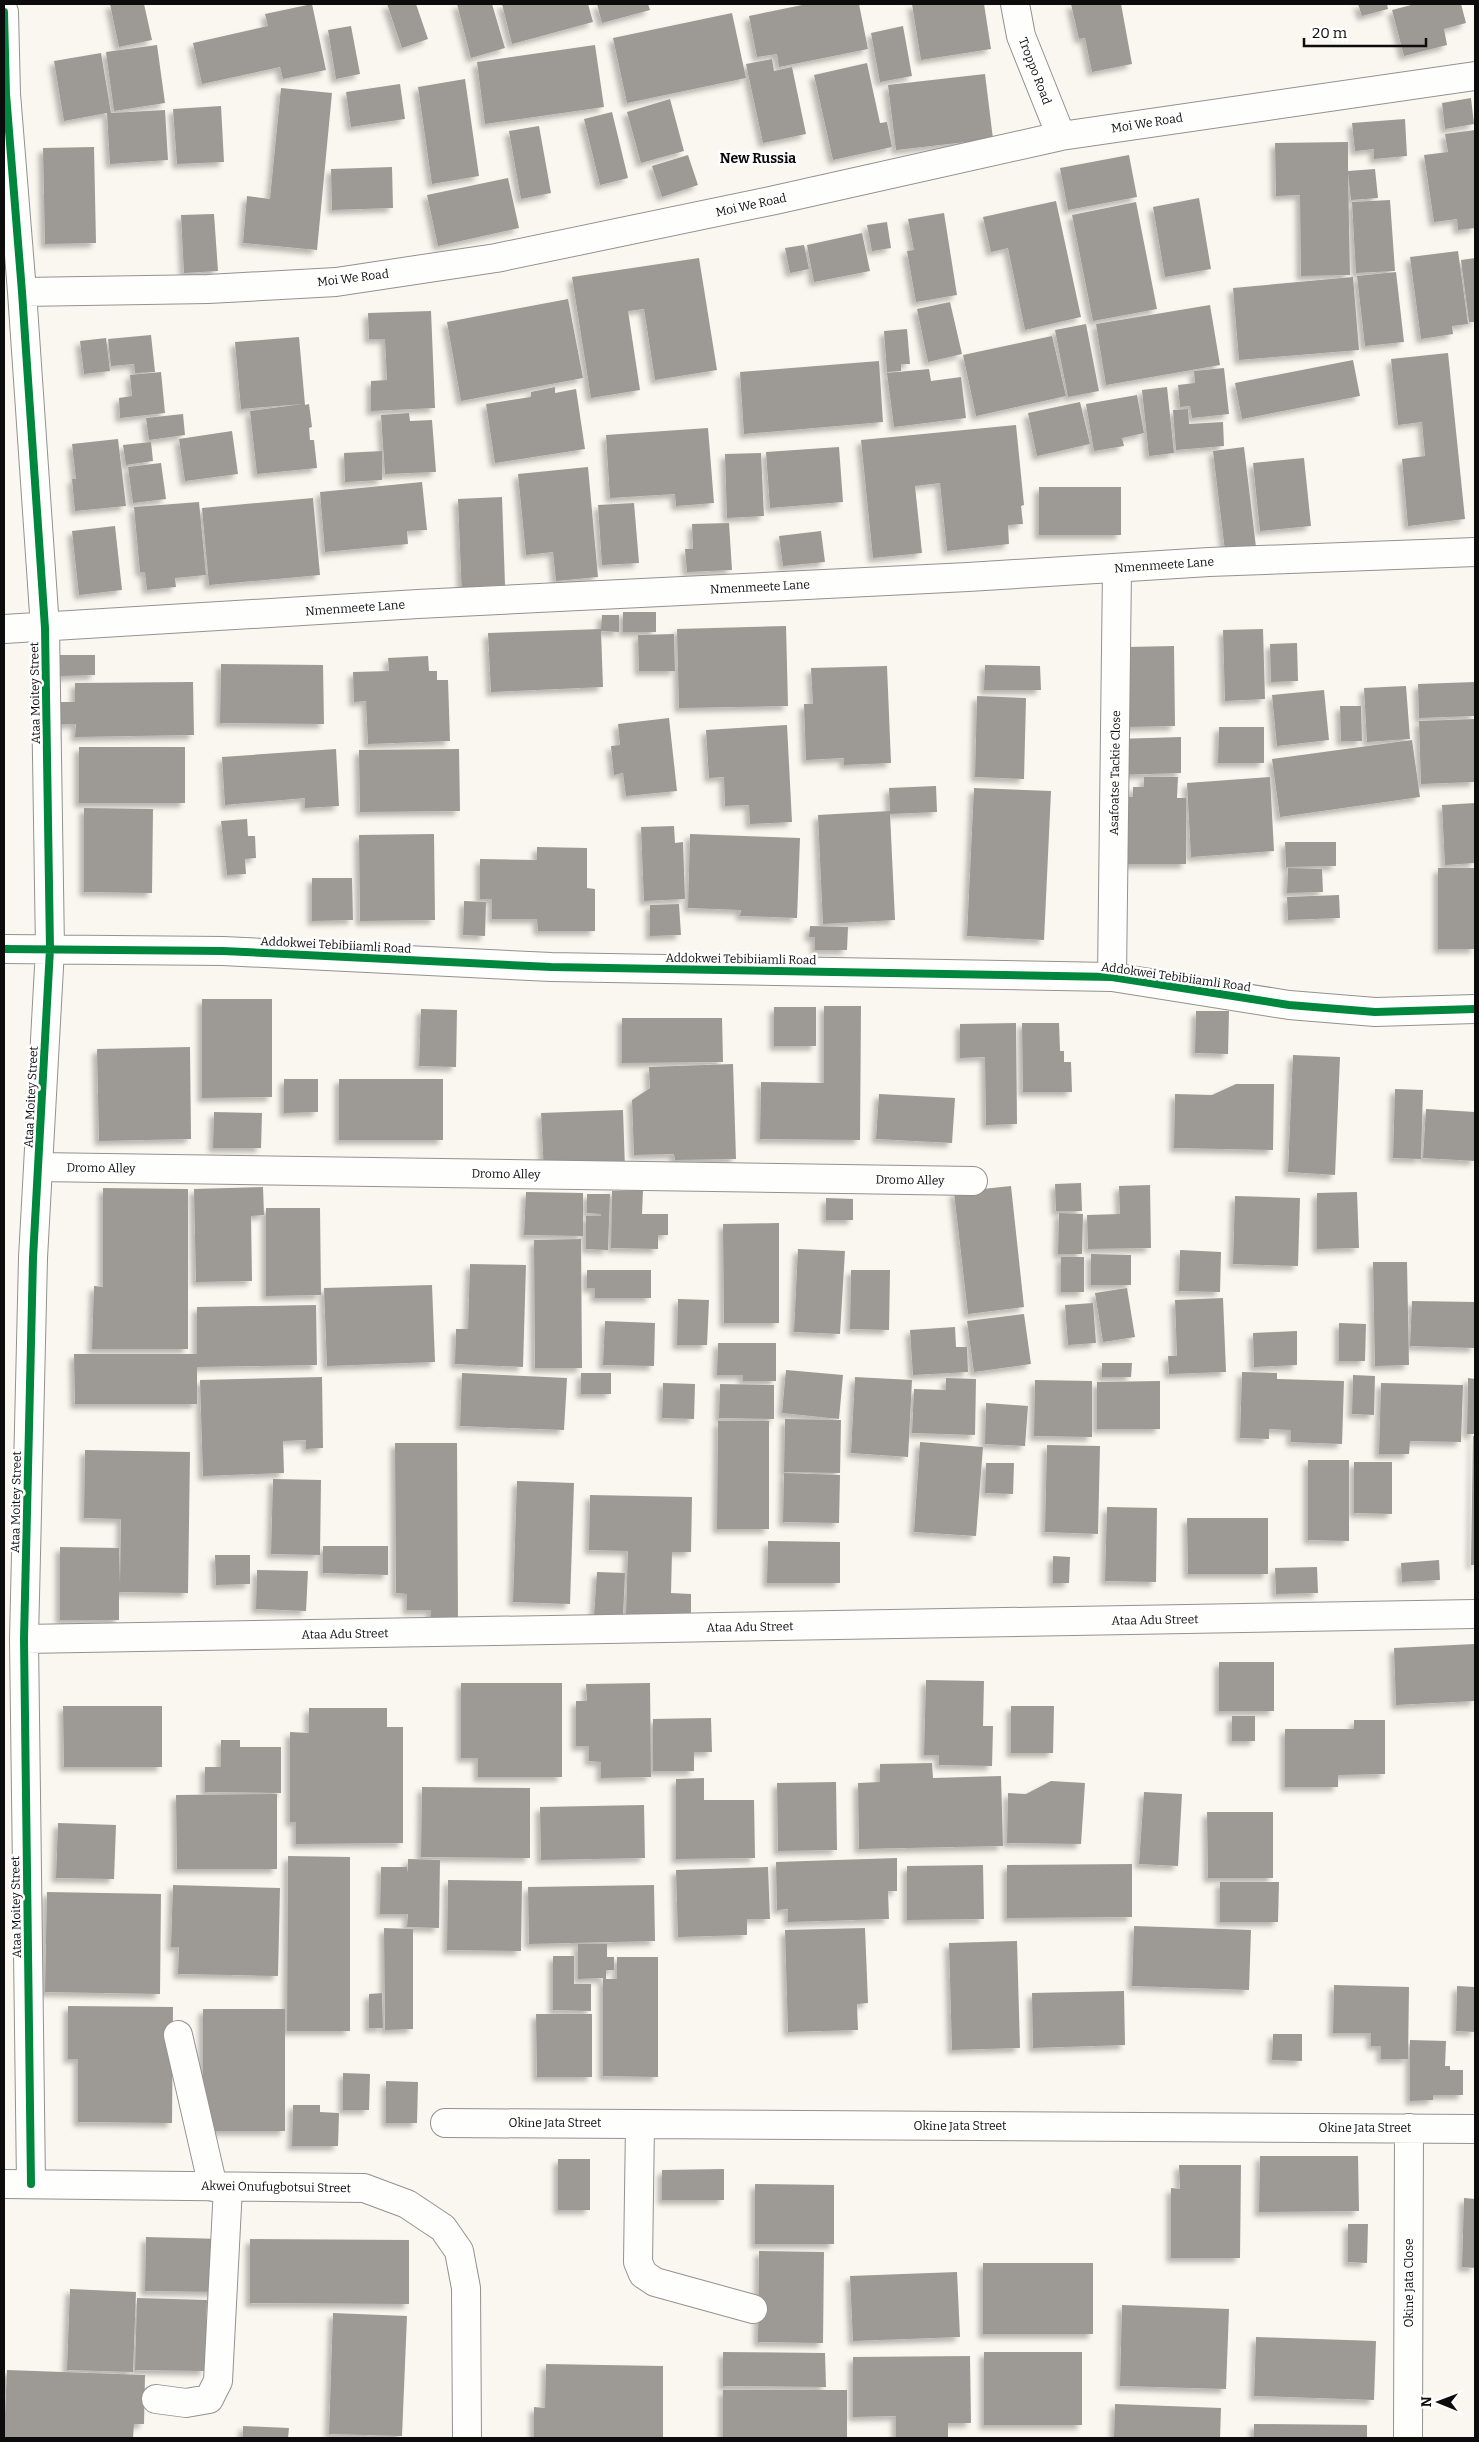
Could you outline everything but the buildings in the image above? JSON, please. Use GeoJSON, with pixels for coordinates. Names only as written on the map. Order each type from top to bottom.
{"type":"FeatureCollection","features":[{"type":"Feature","properties":{"kind":"street","name":"Troppo Road"},"geometry":{"type":"LineString","coordinates":[[1015,4],[1021,36],[1061,136]]}},
{"type":"Feature","properties":{"kind":"street","name":"Ataa Moitey Street"},"geometry":{"type":"LineString","coordinates":[[4,12],[6,94],[22,292],[45,628],[50,949],[33,1258],[24,1639],[30,2184]]}},
{"type":"Feature","properties":{"kind":"street","name":"Moi We Road"},"geometry":{"type":"LineString","coordinates":[[22,292],[208,290],[336,282],[468,263],[766,202],[1061,136],[1475,76]]}},
{"type":"Feature","properties":{"kind":"street","name":"Nmenmeete Lane"},"geometry":{"type":"LineString","coordinates":[[4,629],[418,604],[1117,569],[1321,556],[1475,552]]}},
{"type":"Feature","properties":{"kind":"street","name":"Asafoatse Tackie Close"},"geometry":{"type":"LineString","coordinates":[[1112,977],[1117,569]]}},
{"type":"Feature","properties":{"kind":"street","name":"Addokwei Tebibiiamli Road"},"geometry":{"type":"LineString","coordinates":[[4,949],[223,951],[551,967],[1112,977],[1289,1005],[1375,1012],[1475,1009]]}},
{"type":"Feature","properties":{"kind":"street","name":"Dromo Alley"},"geometry":{"type":"LineString","coordinates":[[38,1167],[973,1180]]}},
{"type":"Feature","properties":{"kind":"street","name":"Ataa Adu Street"},"geometry":{"type":"LineString","coordinates":[[24,1639],[1475,1614]]}},
{"type":"Feature","properties":{"kind":"street"},"geometry":{"type":"LineString","coordinates":[[156,2400],[186,2403],[209,2399],[218,2381],[220,2187],[178,2035]]}},
{"type":"Feature","properties":{"kind":"street","name":"Okine Jata Street"},"geometry":{"type":"LineString","coordinates":[[446,2123],[1475,2129]]}},
{"type":"Feature","properties":{"kind":"street"},"geometry":{"type":"LineString","coordinates":[[640,2124],[638,2262],[643,2274],[655,2282],[753,2309]]}},
{"type":"Feature","properties":{"kind":"street","name":"Okine Jata Close"},"geometry":{"type":"LineString","coordinates":[[1408,2438],[1409,2128]]}},
{"type":"Feature","properties":{"kind":"street","name":"Akwei Onufugbotsui Street"},"geometry":{"type":"LineString","coordinates":[[4,2184],[364,2188],[407,2204],[443,2228],[459,2251],[466,2288],[467,2438]]}},
{"type":"Feature","properties":{"kind":"cycle path"},"geometry":{"type":"LineString","coordinates":[[4,12],[6,94],[22,292],[45,628],[50,949],[33,1258],[24,1639],[31,2184]]}},
{"type":"Feature","properties":{"kind":"cycle path"},"geometry":{"type":"LineString","coordinates":[[4,949],[223,951],[551,967],[1112,977],[1289,1005],[1375,1012],[1475,1009]]}},
{"type":"Feature","properties":{"kind":"district","name":"New Russia"},"geometry":{"type":"Point","coordinates":[758,158]}}]}
